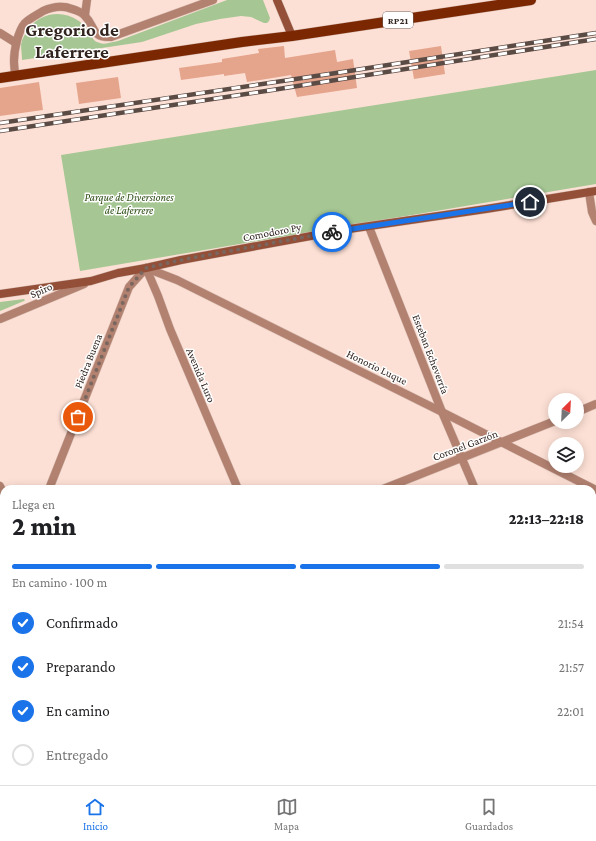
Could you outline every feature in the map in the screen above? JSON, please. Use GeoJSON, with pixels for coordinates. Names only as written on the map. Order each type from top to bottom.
{"type":"FeatureCollection","features":[{"type":"Feature","properties":{"kind":"main road"},"geometry":{"type":"LineString","coordinates":[[277,0],[292,36]]}},
{"type":"Feature","properties":{"kind":"main road","name":"RP21"},"geometry":{"type":"LineString","coordinates":[[0,78],[292,36],[504,2],[531,0]]}},
{"type":"Feature","properties":{"kind":"main road","name":"Comodoro Py"},"geometry":{"type":"LineString","coordinates":[[0,294],[91,281],[118,273],[369,226],[592,192]]}},
{"type":"Feature","properties":{"kind":"street"},"geometry":{"type":"LineString","coordinates":[[44,0],[48,9]]}},
{"type":"Feature","properties":{"kind":"street"},"geometry":{"type":"LineString","coordinates":[[85,15],[87,0]]}},
{"type":"Feature","properties":{"kind":"street"},"geometry":{"type":"LineString","coordinates":[[15,76],[14,61],[16,44],[20,33],[25,24],[35,15],[48,9],[61,6],[73,9],[85,15],[94,31],[99,36],[105,38],[213,0]]}},
{"type":"Feature","properties":{"kind":"street"},"geometry":{"type":"LineString","coordinates":[[0,33],[16,44]]}},
{"type":"Feature","properties":{"kind":"street"},"geometry":{"type":"LineString","coordinates":[[592,192],[592,212],[596,221]]}},
{"type":"Feature","properties":{"kind":"street","name":"Esteban Echeverría"},"geometry":{"type":"LineString","coordinates":[[369,226],[442,412],[473,485]]}},
{"type":"Feature","properties":{"kind":"street","name":"Honorio Luque"},"geometry":{"type":"LineString","coordinates":[[146,268],[177,280],[586,485]]}},
{"type":"Feature","properties":{"kind":"street","name":"Piedra Buena"},"geometry":{"type":"LineString","coordinates":[[51,485],[129,287],[146,268]]}},
{"type":"Feature","properties":{"kind":"street","name":"Avenida Luro"},"geometry":{"type":"LineString","coordinates":[[146,268],[236,485]]}},
{"type":"Feature","properties":{"kind":"street","name":"Spiro"},"geometry":{"type":"LineString","coordinates":[[0,319],[91,281]]}},
{"type":"Feature","properties":{"kind":"street"},"geometry":{"type":"LineString","coordinates":[[584,409],[596,404]]}},
{"type":"Feature","properties":{"kind":"street","name":"Coronel Garzón"},"geometry":{"type":"LineString","coordinates":[[393,485],[548,424]]}},
{"type":"Feature","properties":{"kind":"green space"},"geometry":{"type":"Polygon","coordinates":[[[227,0],[263,0],[270,18],[269,21],[264,23],[251,17],[241,16],[220,19],[196,24],[142,42],[22,60],[21,45],[24,36],[34,23],[46,16],[60,14],[73,17],[90,32],[95,41],[106,44],[118,41],[227,0]]]}},
{"type":"Feature","properties":{"kind":"green space","name":"Parque de Diversiones de Laferrere"},"geometry":{"type":"Polygon","coordinates":[[[596,70],[596,184],[80,271],[61,155],[596,70]]]}},
{"type":"Feature","properties":{"kind":"green space"},"geometry":{"type":"Polygon","coordinates":[[[24,299],[24,301],[0,311],[0,302],[24,299]]]}},
{"type":"Feature","properties":{"kind":"building"},"geometry":{"type":"Polygon","coordinates":[[[284,46],[285,58],[335,50],[337,62],[353,59],[357,88],[297,97],[291,75],[247,82],[245,73],[224,76],[224,74],[181,80],[179,68],[222,62],[222,59],[259,53],[258,49],[284,46]]]}},
{"type":"Feature","properties":{"kind":"building"},"geometry":{"type":"Polygon","coordinates":[[[441,46],[445,74],[414,79],[409,51],[441,46]]]}},
{"type":"Feature","properties":{"kind":"building"},"geometry":{"type":"Polygon","coordinates":[[[118,77],[121,98],[79,104],[76,83],[118,77]]]}},
{"type":"Feature","properties":{"kind":"building"},"geometry":{"type":"Polygon","coordinates":[[[39,82],[43,110],[0,116],[0,88],[39,82]]]}},
{"type":"Feature","properties":{"kind":"railway"},"geometry":{"type":"LineString","coordinates":[[0,123],[596,33]]}},
{"type":"Feature","properties":{"kind":"railway"},"geometry":{"type":"LineString","coordinates":[[0,131],[596,39]]}},
{"type":"Feature","properties":{"kind":"way so far"},"geometry":{"type":"LineString","coordinates":[[78,417],[129,287],[146,268],[181,260],[332,232]]}},
{"type":"Feature","properties":{"kind":"district","name":"Gregorio de Laferrere"},"geometry":{"type":"Point","coordinates":[72,40]}},
{"type":"Feature","properties":{"kind":"route"},"geometry":{"type":"LineString","coordinates":[[332,232],[530,202]]}}]}
